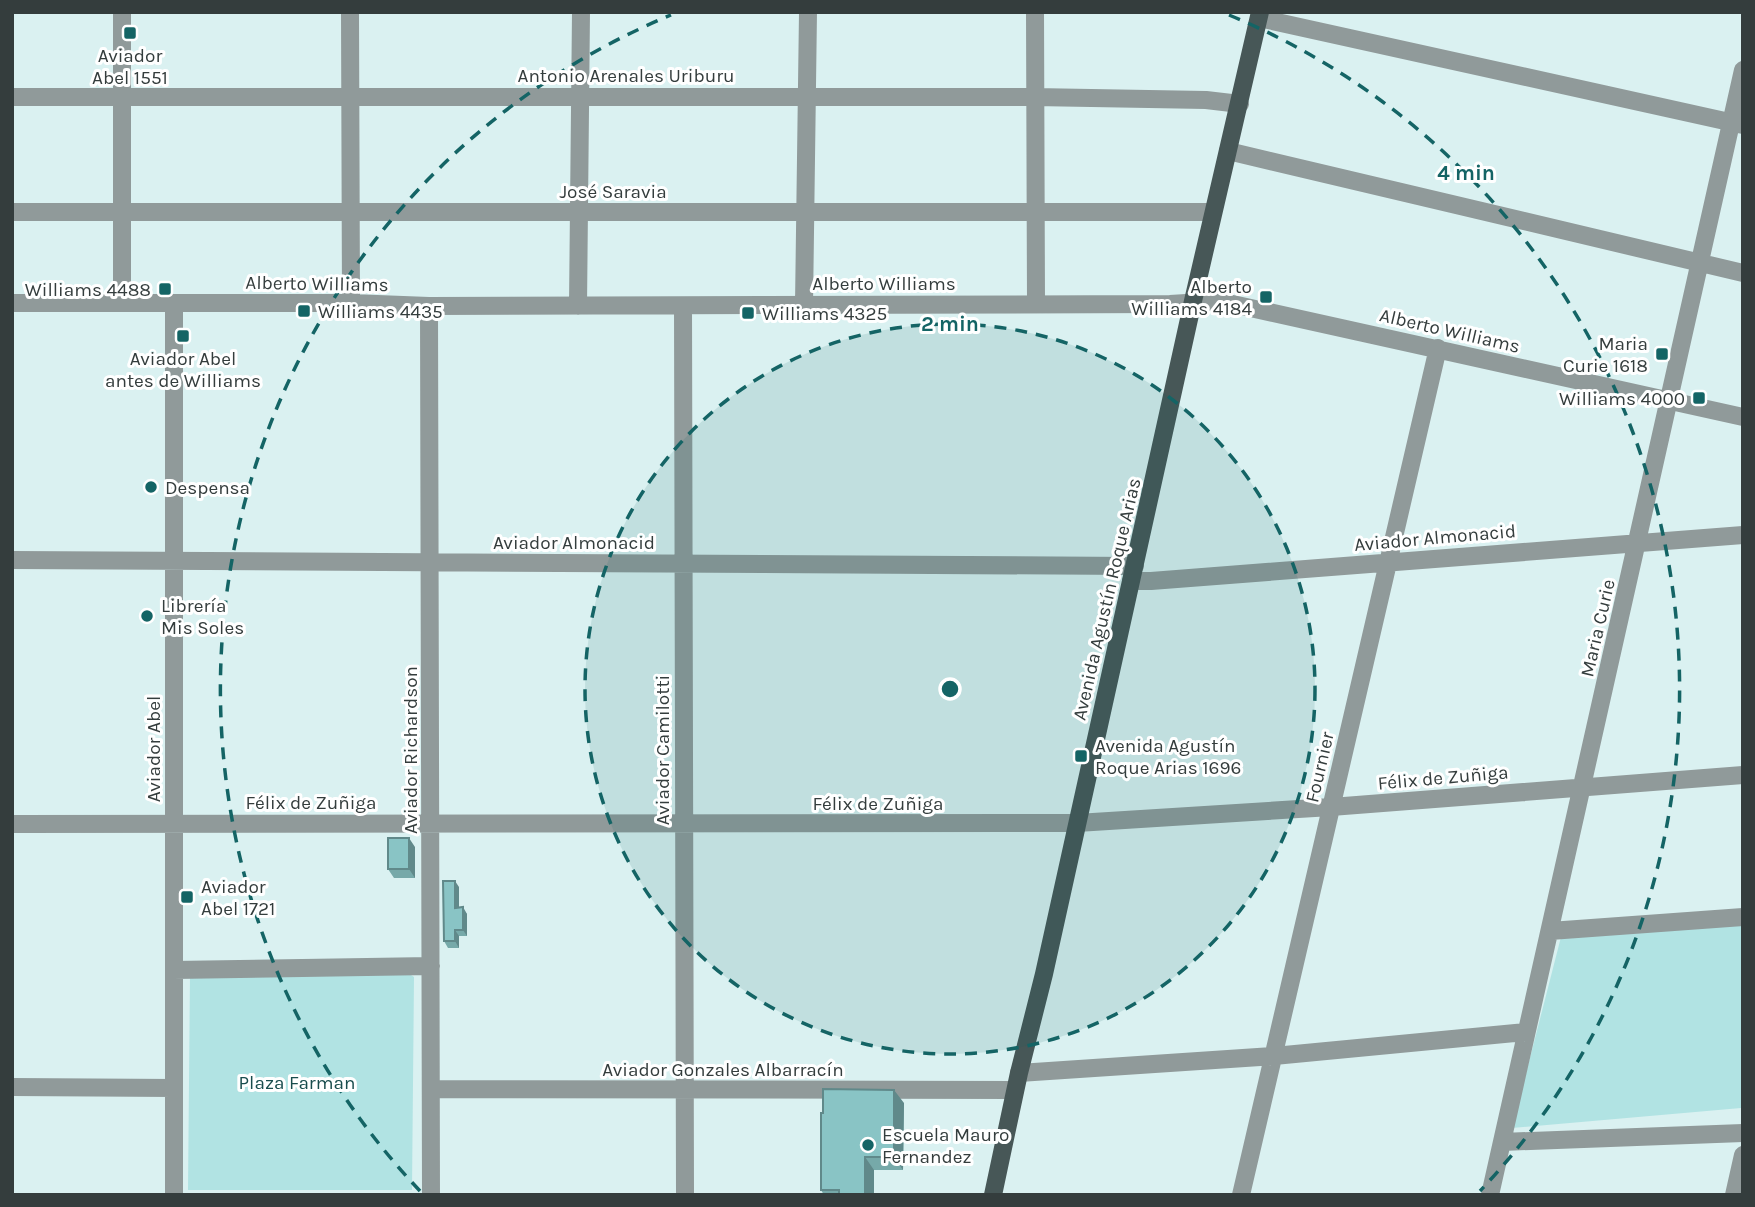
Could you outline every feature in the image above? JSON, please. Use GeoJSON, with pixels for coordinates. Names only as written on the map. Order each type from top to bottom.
{"type":"FeatureCollection","features":[{"type":"Feature","properties":{"kind":"main road","name":"Avenida Agustín Roque Arias"},"geometry":{"type":"LineString","coordinates":[[993,1195],[1213,212],[1260,15]]}},
{"type":"Feature","properties":{"kind":"street"},"geometry":{"type":"LineString","coordinates":[[122,12],[122,303]]}},
{"type":"Feature","properties":{"kind":"street"},"geometry":{"type":"LineString","coordinates":[[351,12],[351,303]]}},
{"type":"Feature","properties":{"kind":"street"},"geometry":{"type":"LineString","coordinates":[[578,306],[581,12]]}},
{"type":"Feature","properties":{"kind":"street"},"geometry":{"type":"LineString","coordinates":[[804,304],[808,12]]}},
{"type":"Feature","properties":{"kind":"street"},"geometry":{"type":"LineString","coordinates":[[1035,12],[1036,304]]}},
{"type":"Feature","properties":{"kind":"street"},"geometry":{"type":"LineString","coordinates":[[1260,15],[1737,124]]}},
{"type":"Feature","properties":{"kind":"street","name":"Maria Curie"},"geometry":{"type":"LineString","coordinates":[[1490,1195],[1699,263],[1737,124],[1743,70]]}},
{"type":"Feature","properties":{"kind":"street","name":"Antonio Arenales Uriburu"},"geometry":{"type":"LineString","coordinates":[[12,97],[1034,97],[1206,100],[1240,104]]}},
{"type":"Feature","properties":{"kind":"street"},"geometry":{"type":"LineString","coordinates":[[1228,151],[1743,273]]}},
{"type":"Feature","properties":{"kind":"street","name":"José Saravia"},"geometry":{"type":"LineString","coordinates":[[12,212],[1213,212]]}},
{"type":"Feature","properties":{"kind":"street","name":"Alberto Williams"},"geometry":{"type":"LineString","coordinates":[[12,303],[682,306],[1170,304],[1219,300],[1743,417]]}},
{"type":"Feature","properties":{"kind":"street","name":"Aviador Abel"},"geometry":{"type":"LineString","coordinates":[[174,303],[174,1195]]}},
{"type":"Feature","properties":{"kind":"street","name":"Aviador Richardson"},"geometry":{"type":"LineString","coordinates":[[429,306],[430,1195]]}},
{"type":"Feature","properties":{"kind":"street","name":"Aviador Camilotti"},"geometry":{"type":"LineString","coordinates":[[682,306],[685,1195]]}},
{"type":"Feature","properties":{"kind":"street","name":"Fournier"},"geometry":{"type":"LineString","coordinates":[[1241,1195],[1437,348]]}},
{"type":"Feature","properties":{"kind":"street","name":"Aviador Almonacid"},"geometry":{"type":"LineString","coordinates":[[12,560],[684,563],[1133,573],[1151,581],[1743,535]]}},
{"type":"Feature","properties":{"kind":"street","name":"Félix de Zuñiga"},"geometry":{"type":"LineString","coordinates":[[12,824],[1077,823],[1331,807],[1743,775]]}},
{"type":"Feature","properties":{"kind":"street"},"geometry":{"type":"LineString","coordinates":[[1550,931],[1743,917]]}},
{"type":"Feature","properties":{"kind":"street"},"geometry":{"type":"LineString","coordinates":[[174,970],[431,967]]}},
{"type":"Feature","properties":{"kind":"street","name":"Aviador Gonzales Albarracín"},"geometry":{"type":"LineString","coordinates":[[431,1089],[684,1090],[1017,1082],[1526,1032]]}},
{"type":"Feature","properties":{"kind":"street"},"geometry":{"type":"LineString","coordinates":[[12,1087],[173,1088]]}},
{"type":"Feature","properties":{"kind":"street"},"geometry":{"type":"LineString","coordinates":[[1502,1142],[1743,1133]]}},
{"type":"Feature","properties":{"kind":"street"},"geometry":{"type":"LineString","coordinates":[[1734,1195],[1743,1155]]}},
{"type":"Feature","properties":{"kind":"green space"},"geometry":{"type":"Polygon","coordinates":[[[1743,925],[1741,1108],[1512,1128],[1561,937],[1743,925]]]}},
{"type":"Feature","properties":{"kind":"green space","name":"Plaza Farman"},"geometry":{"type":"Polygon","coordinates":[[[408,973],[414,977],[412,1190],[188,1190],[190,976],[408,973]]]}},
{"type":"Feature","properties":{"kind":"building"},"geometry":{"type":"Polygon","coordinates":[[[388,838],[409,838],[409,869],[388,869],[388,838]]]}},
{"type":"Feature","properties":{"kind":"building"},"geometry":{"type":"Polygon","coordinates":[[[443,881],[455,881],[455,908],[463,907],[463,930],[455,930],[455,941],[444,941],[443,881]]]}},
{"type":"Feature","properties":{"kind":"building","name":"Escuela Mauro Fernandez"},"geometry":{"type":"Polygon","coordinates":[[[823,1089],[894,1090],[894,1157],[865,1157],[865,1195],[839,1195],[839,1190],[821,1190],[823,1089]]]}},
{"type":"Feature","properties":{"kind":"place","name":"Aviador Abel 1551"},"geometry":{"type":"Point","coordinates":[130,33]}},
{"type":"Feature","properties":{"kind":"place","name":"Williams 4488"},"geometry":{"type":"Point","coordinates":[165,289]}},
{"type":"Feature","properties":{"kind":"place","name":"Alberto Williams 4184"},"geometry":{"type":"Point","coordinates":[1266,297]}},
{"type":"Feature","properties":{"kind":"place","name":"Williams 4435"},"geometry":{"type":"Point","coordinates":[304,311]}},
{"type":"Feature","properties":{"kind":"place","name":"Williams 4325"},"geometry":{"type":"Point","coordinates":[748,313]}},
{"type":"Feature","properties":{"kind":"place","name":"Aviador Abel antes de Williams"},"geometry":{"type":"Point","coordinates":[183,336]}},
{"type":"Feature","properties":{"kind":"place","name":"Maria Curie 1618"},"geometry":{"type":"Point","coordinates":[1662,354]}},
{"type":"Feature","properties":{"kind":"place","name":"Williams 4000"},"geometry":{"type":"Point","coordinates":[1699,398]}},
{"type":"Feature","properties":{"kind":"place","name":"Despensa"},"geometry":{"type":"Point","coordinates":[151,487]}},
{"type":"Feature","properties":{"kind":"place","name":"Librería Mis Soles"},"geometry":{"type":"Point","coordinates":[147,616]}},
{"type":"Feature","properties":{"kind":"place","name":"Avenida Agustín Roque Arias 1696"},"geometry":{"type":"Point","coordinates":[1081,756]}},
{"type":"Feature","properties":{"kind":"place","name":"Aviador Abel 1721"},"geometry":{"type":"Point","coordinates":[187,897]}},
{"type":"Feature","properties":{"kind":"place","name":"Escuela Mauro Fernandez"},"geometry":{"type":"Point","coordinates":[868,1145]}}]}
